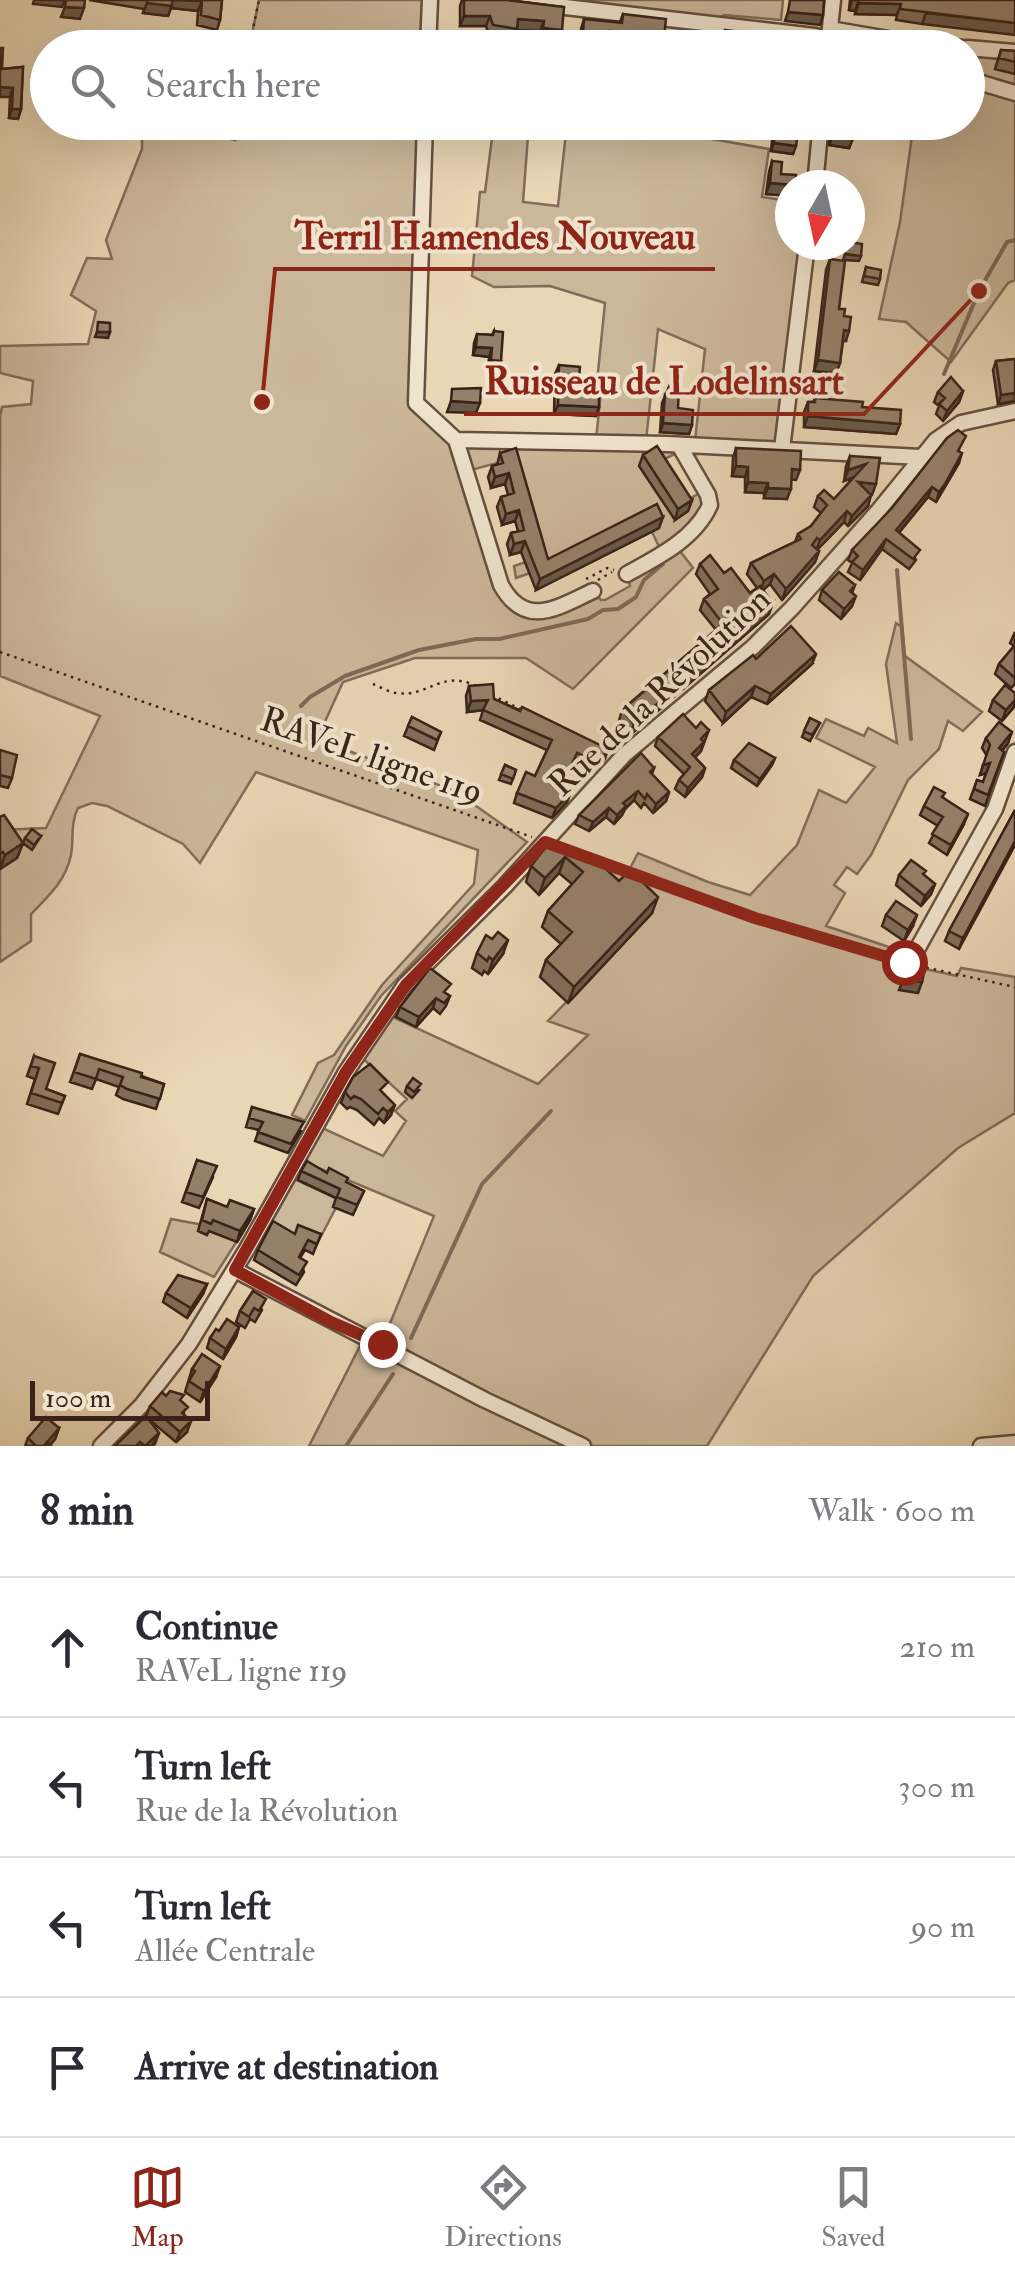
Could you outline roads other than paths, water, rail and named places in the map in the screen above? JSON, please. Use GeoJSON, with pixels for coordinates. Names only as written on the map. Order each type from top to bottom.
{"type":"FeatureCollection","features":[{"type":"Feature","properties":{"kind":"street"},"geometry":{"type":"LineString","coordinates":[[429,30],[430,0]]}},
{"type":"Feature","properties":{"kind":"street"},"geometry":{"type":"LineString","coordinates":[[505,0],[761,30]]}},
{"type":"Feature","properties":{"kind":"street"},"geometry":{"type":"LineString","coordinates":[[830,30],[833,0]]}},
{"type":"Feature","properties":{"kind":"street"},"geometry":{"type":"LineString","coordinates":[[985,50],[1015,52]]}},
{"type":"Feature","properties":{"kind":"street"},"geometry":{"type":"LineString","coordinates":[[985,84],[1015,93]]}},
{"type":"Feature","properties":{"kind":"street"},"geometry":{"type":"LineString","coordinates":[[425,140],[416,403],[456,440],[500,585],[507,596],[524,610],[545,612],[593,590]]}},
{"type":"Feature","properties":{"kind":"street"},"geometry":{"type":"LineString","coordinates":[[816,170],[819,140]]}},
{"type":"Feature","properties":{"kind":"street"},"geometry":{"type":"LineString","coordinates":[[782,448],[805,260]]}},
{"type":"Feature","properties":{"kind":"street","name":"Rue de la Révolution"},"geometry":{"type":"LineString","coordinates":[[101,1446],[141,1406],[189,1344],[346,1072],[406,985],[624,756],[753,647],[792,608],[947,430],[1015,411]]}},
{"type":"Feature","properties":{"kind":"street"},"geometry":{"type":"LineString","coordinates":[[456,440],[782,448],[920,457]]}},
{"type":"Feature","properties":{"kind":"street"},"geometry":{"type":"LineString","coordinates":[[628,574],[681,541],[710,505],[679,445]]}},
{"type":"Feature","properties":{"kind":"street"},"geometry":{"type":"LineString","coordinates":[[916,954],[988,822],[1015,752]]}},
{"type":"Feature","properties":{"kind":"street"},"geometry":{"type":"LineString","coordinates":[[235,1270],[578,1445]]}},
{"type":"Feature","properties":{"kind":"street"},"geometry":{"type":"LineString","coordinates":[[981,1446],[1015,1443]]}},
{"type":"Feature","properties":{"kind":"waterway"},"geometry":{"type":"LineString","coordinates":[[944,374],[979,291],[1007,242],[1015,240]]}},
{"type":"Feature","properties":{"kind":"waterway"},"geometry":{"type":"LineString","coordinates":[[301,706],[345,676],[419,650],[476,639],[499,639],[618,609],[636,597],[644,580],[663,564]]}},
{"type":"Feature","properties":{"kind":"waterway"},"geometry":{"type":"LineString","coordinates":[[897,570],[911,739]]}},
{"type":"Feature","properties":{"kind":"waterway"},"geometry":{"type":"LineString","coordinates":[[411,1338],[482,1184],[551,1111]]}},
{"type":"Feature","properties":{"kind":"waterway"},"geometry":{"type":"LineString","coordinates":[[346,1446],[393,1374]]}},
{"type":"Feature","properties":{"kind":"place","name":"Ruisseau de Lodelinsart"},"geometry":{"type":"Point","coordinates":[979,291]}},
{"type":"Feature","properties":{"kind":"place","name":"Terril Hamendes Nouveau"},"geometry":{"type":"Point","coordinates":[262,402]}}]}
